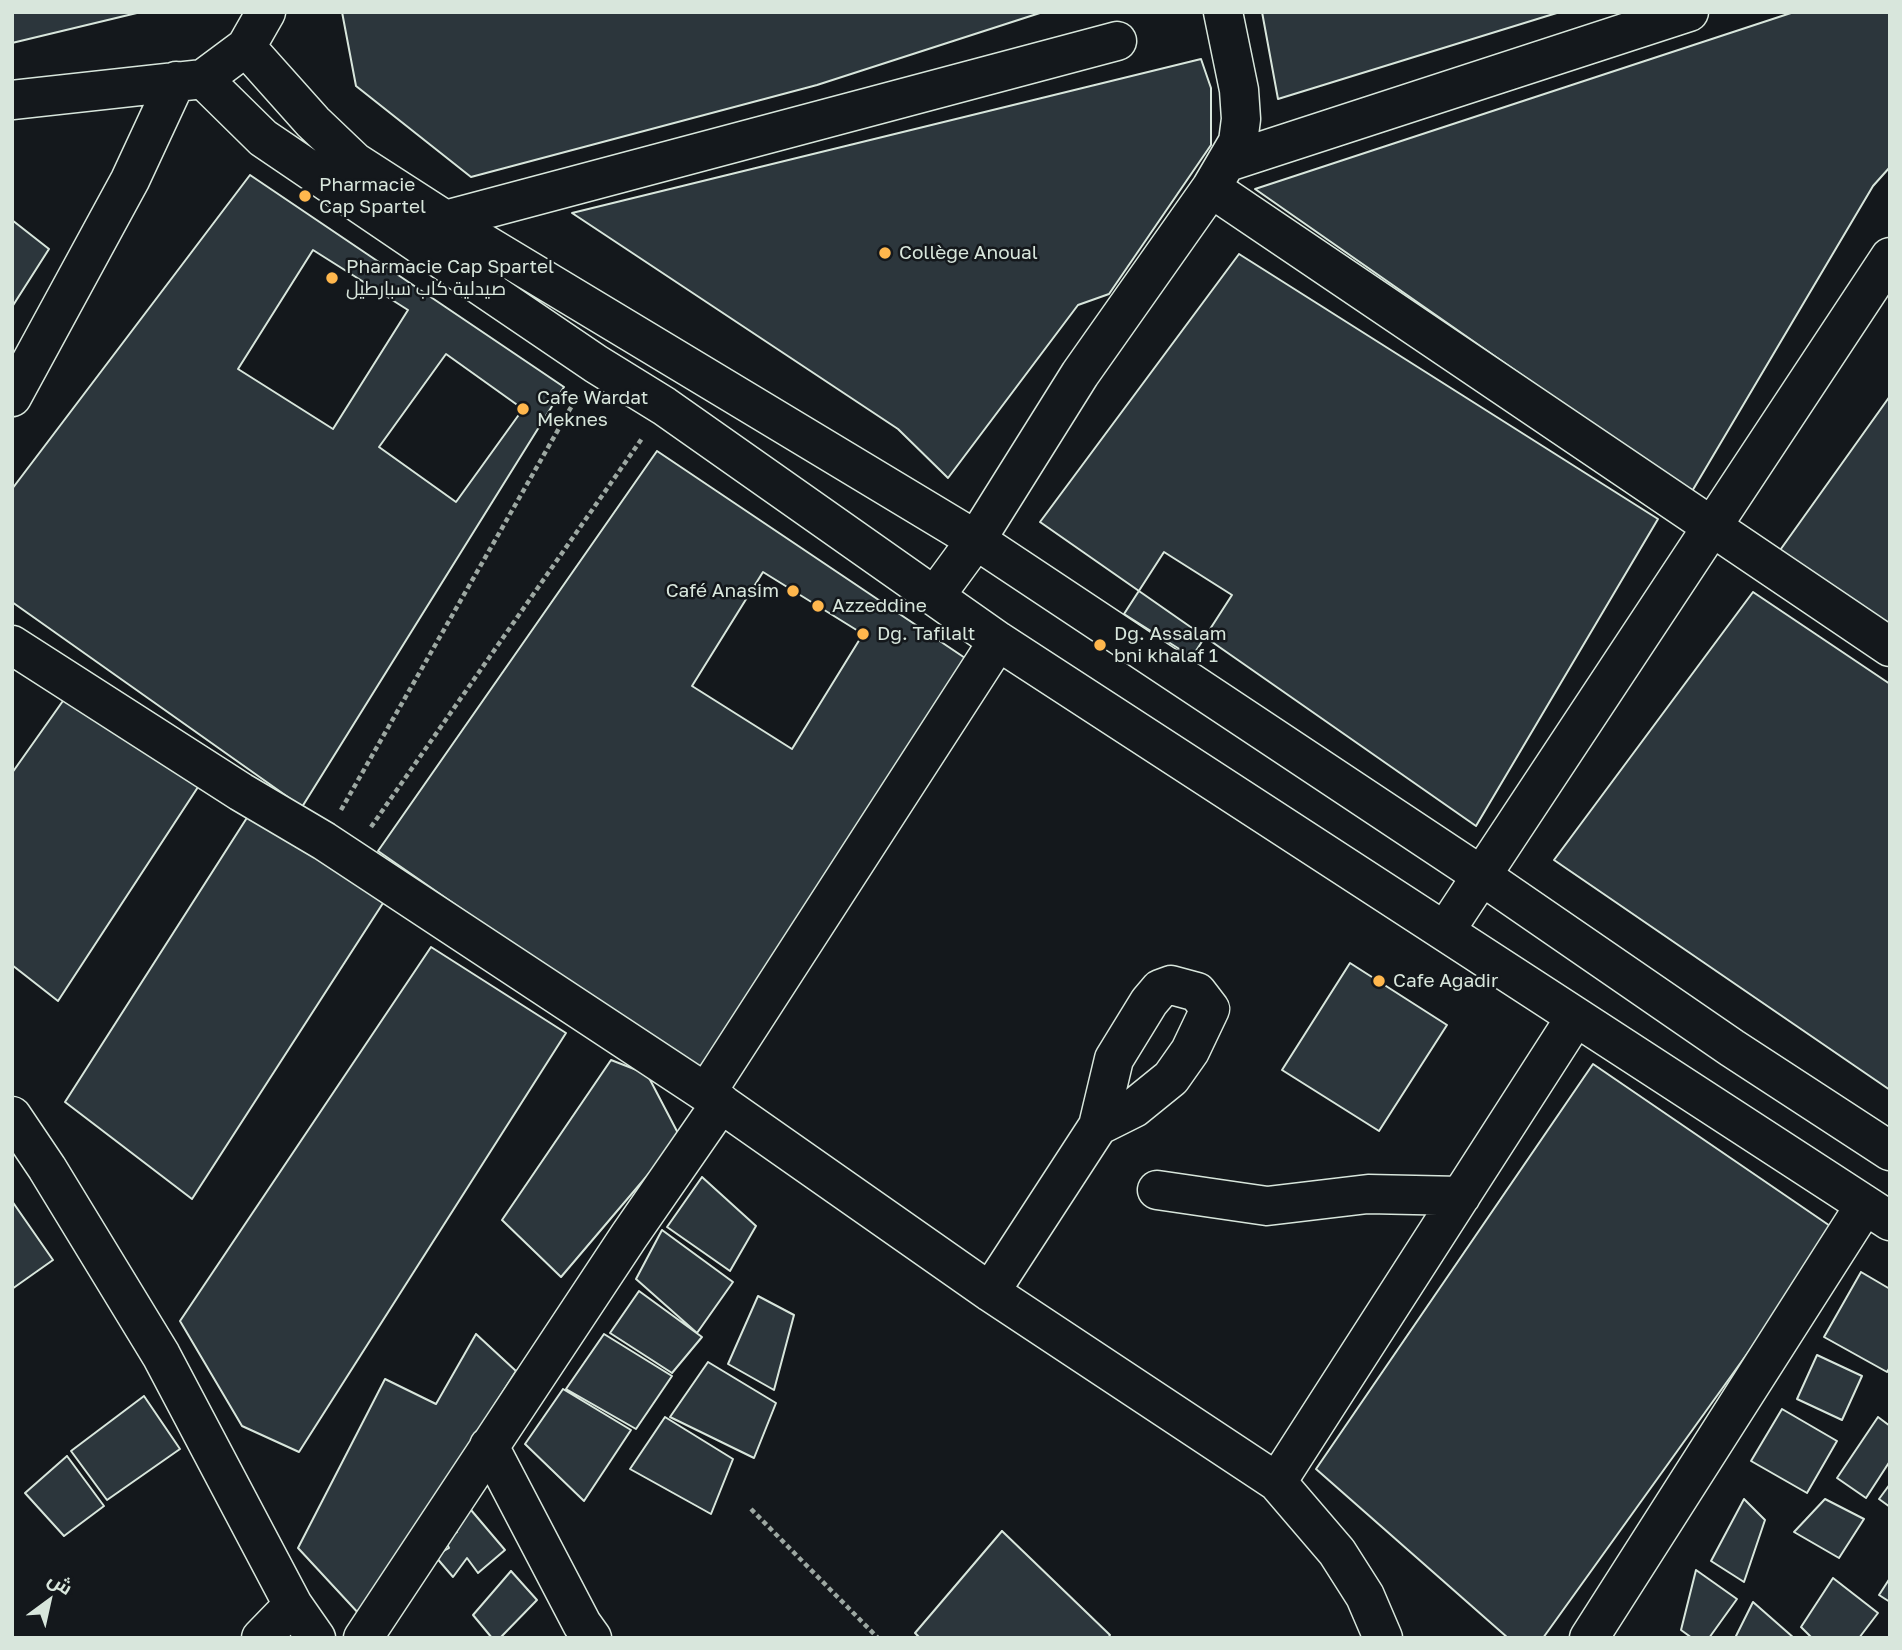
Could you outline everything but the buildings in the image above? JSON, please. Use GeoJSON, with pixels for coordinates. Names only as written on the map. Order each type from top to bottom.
{"type":"FeatureCollection","features":[{"type":"Feature","properties":{"kind":"street"},"geometry":{"type":"LineString","coordinates":[[12,100],[189,80],[246,47],[266,12]]}},
{"type":"Feature","properties":{"kind":"street"},"geometry":{"type":"LineString","coordinates":[[935,596],[976,540],[1080,374],[1220,175],[1238,142],[1241,119],[1239,90],[1223,12]]}},
{"type":"Feature","properties":{"kind":"street"},"geometry":{"type":"LineString","coordinates":[[1220,175],[1689,12]]}},
{"type":"Feature","properties":{"kind":"street"},"geometry":{"type":"LineString","coordinates":[[445,220],[1117,41]]}},
{"type":"Feature","properties":{"kind":"street"},"geometry":{"type":"LineString","coordinates":[[246,47],[313,122],[355,162],[445,220],[976,540],[1482,876],[1732,1048],[1890,1151]]}},
{"type":"Feature","properties":{"kind":"street"},"geometry":{"type":"LineString","coordinates":[[189,80],[263,138],[596,364],[664,406],[998,641],[1877,1213],[1589,1638]]}},
{"type":"Feature","properties":{"kind":"street"},"geometry":{"type":"LineString","coordinates":[[12,397],[130,180],[189,80]]}},
{"type":"Feature","properties":{"kind":"street"},"geometry":{"type":"LineString","coordinates":[[1220,175],[1713,527],[1890,647]]}},
{"type":"Feature","properties":{"kind":"street"},"geometry":{"type":"LineString","coordinates":[[1445,931],[1890,257]]}},
{"type":"Feature","properties":{"kind":"street"},"geometry":{"type":"LineString","coordinates":[[363,1638],[621,1247],[998,641]]}},
{"type":"Feature","properties":{"kind":"street"},"geometry":{"type":"LineString","coordinates":[[12,645],[336,850],[714,1098],[990,1292],[1277,1482],[1336,1552],[1366,1596],[1383,1638]]}},
{"type":"Feature","properties":{"kind":"street"},"geometry":{"type":"LineString","coordinates":[[1277,1482],[1575,1018]]}},
{"type":"Feature","properties":{"kind":"street"},"geometry":{"type":"LineString","coordinates":[[12,1116],[47,1168],[160,1355],[293,1605],[316,1638]]}},
{"type":"Feature","properties":{"kind":"street"},"geometry":{"type":"LineString","coordinates":[[990,1292],[1098,1126]]}},
{"type":"Feature","properties":{"kind":"street"},"geometry":{"type":"LineString","coordinates":[[1157,1189],[1267,1206],[1368,1194],[1461,1196]]}},
{"type":"Feature","properties":{"kind":"street"},"geometry":{"type":"LineString","coordinates":[[489,1446],[582,1624],[592,1638]]}},
{"type":"Feature","properties":{"kind":"street"},"geometry":{"type":"LineString","coordinates":[[261,1638],[293,1605]]}},
{"type":"Feature","properties":{"kind":"path"},"geometry":{"type":"LineString","coordinates":[[336,850],[596,364]]}},
{"type":"Feature","properties":{"kind":"path"},"geometry":{"type":"LineString","coordinates":[[336,850],[664,406]]}},
{"type":"Feature","properties":{"kind":"path"},"geometry":{"type":"LineString","coordinates":[[751,1509],[878,1638]]}},
{"type":"Feature","properties":{"kind":"place","name":"Pharmacie Cap Spartel"},"geometry":{"type":"Point","coordinates":[305,196]}},
{"type":"Feature","properties":{"kind":"place","name":"Collège Anoual"},"geometry":{"type":"Point","coordinates":[885,253]}},
{"type":"Feature","properties":{"kind":"place","name":"Pharmacie Cap Spartel صيدلية كاب سبارطيل"},"geometry":{"type":"Point","coordinates":[332,278]}},
{"type":"Feature","properties":{"kind":"place","name":"Cafe Wardat Meknes"},"geometry":{"type":"Point","coordinates":[523,409]}},
{"type":"Feature","properties":{"kind":"place","name":"Café Anasim"},"geometry":{"type":"Point","coordinates":[793,591]}},
{"type":"Feature","properties":{"kind":"place","name":"Azzeddine"},"geometry":{"type":"Point","coordinates":[818,606]}},
{"type":"Feature","properties":{"kind":"place","name":"Dg. Tafilalt"},"geometry":{"type":"Point","coordinates":[863,634]}},
{"type":"Feature","properties":{"kind":"place","name":"Dg. Assalam bni khalaf 1"},"geometry":{"type":"Point","coordinates":[1100,645]}},
{"type":"Feature","properties":{"kind":"place","name":"Cafe Agadir"},"geometry":{"type":"Point","coordinates":[1379,981]}}]}
